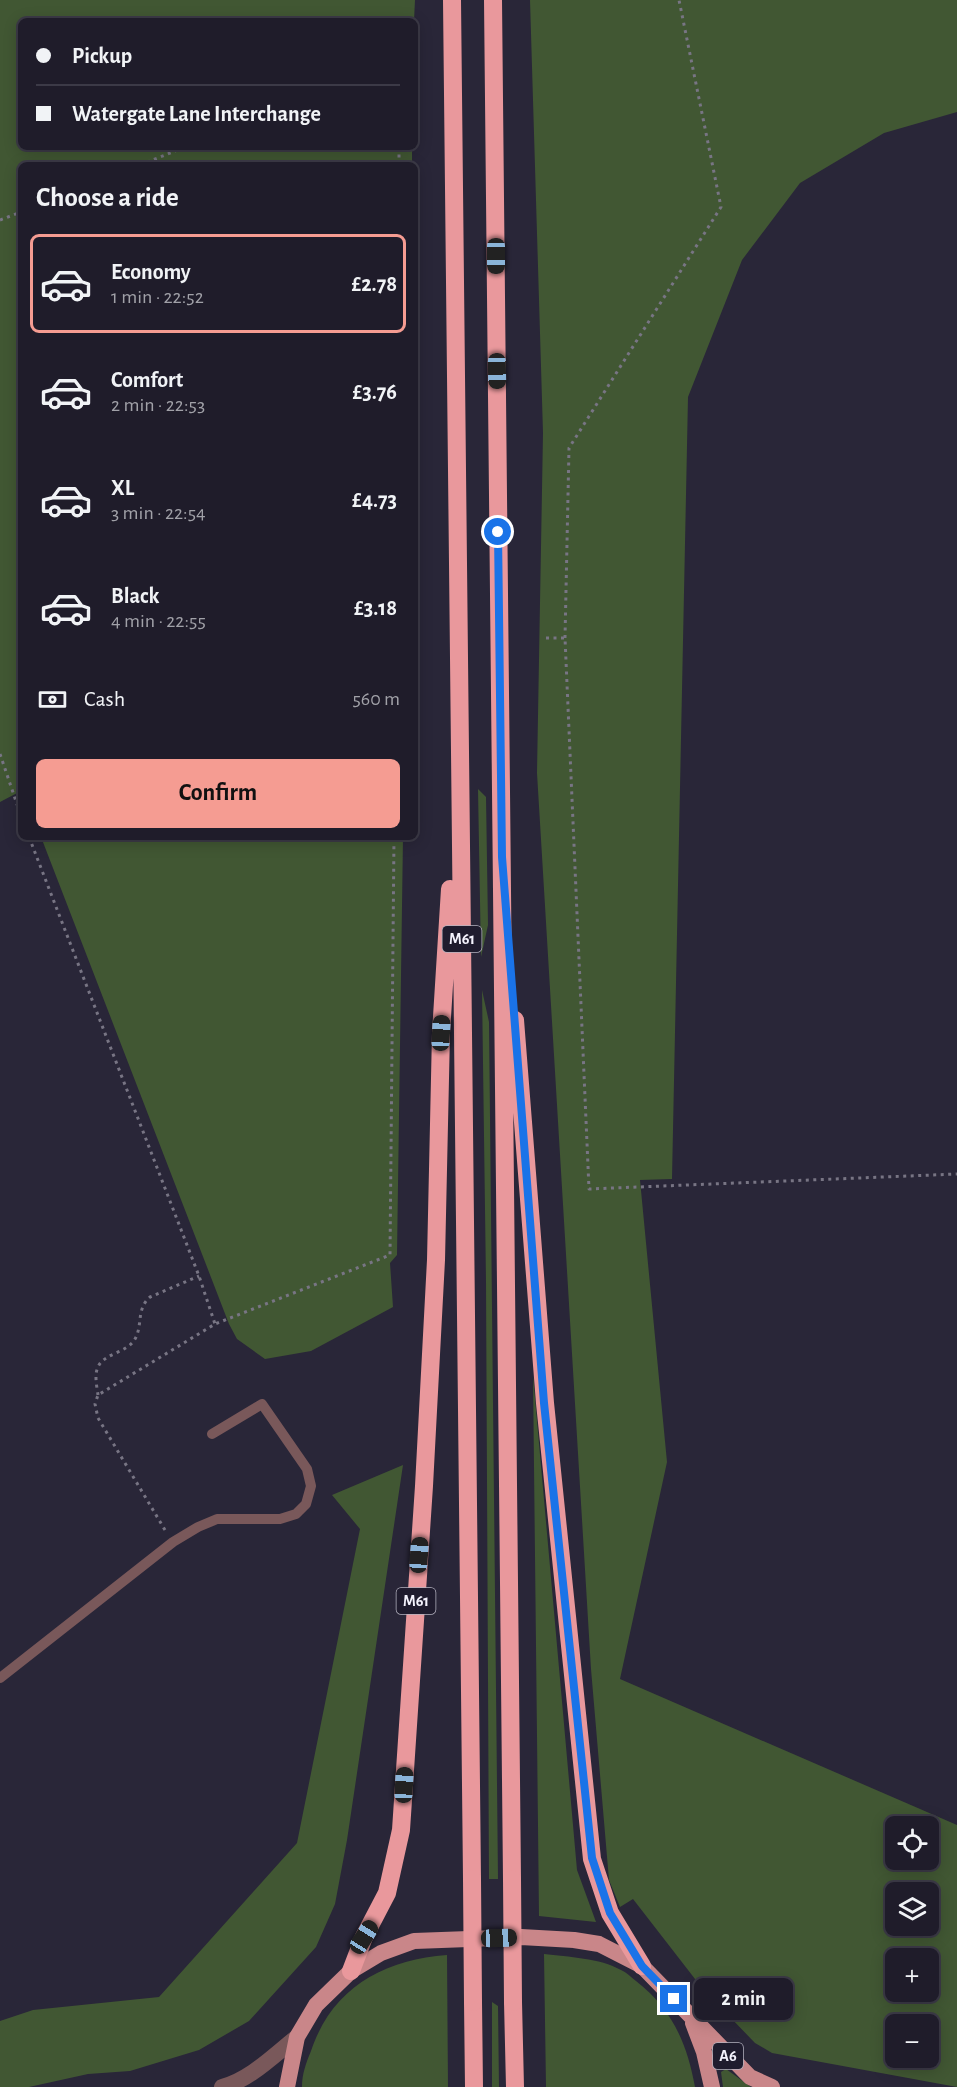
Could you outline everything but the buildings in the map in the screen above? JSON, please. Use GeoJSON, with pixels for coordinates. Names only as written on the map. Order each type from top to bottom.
{"type":"FeatureCollection","features":[{"type":"Feature","properties":{"kind":"highway","name":"M61"},"geometry":{"type":"LineString","coordinates":[[452,0],[474,2087]]}},
{"type":"Feature","properties":{"kind":"highway","name":"M61"},"geometry":{"type":"LineString","coordinates":[[493,0],[514,2087]]}},
{"type":"Feature","properties":{"kind":"highway","name":"M61"},"geometry":{"type":"LineString","coordinates":[[351,1971],[364,1937],[387,1893],[401,1830],[434,1305],[441,1033],[460,739]]}},
{"type":"Feature","properties":{"kind":"highway","name":"M61"},"geometry":{"type":"LineString","coordinates":[[502,857],[544,1403],[592,1858],[610,1913],[642,1966]]}},
{"type":"Feature","properties":{"kind":"main road","name":"A6"},"geometry":{"type":"LineString","coordinates":[[287,2087],[297,2037],[316,2005],[351,1971],[381,1953],[414,1941],[521,1937],[599,1944],[642,1966],[750,2078],[772,2087]]}},
{"type":"Feature","properties":{"kind":"main road","name":"A6"},"geometry":{"type":"LineString","coordinates":[[690,2016],[704,2052],[712,2087]]}},
{"type":"Feature","properties":{"kind":"street"},"geometry":{"type":"LineString","coordinates":[[222,2087],[231,2085],[252,2072],[297,2037]]}},
{"type":"Feature","properties":{"kind":"lane"},"geometry":{"type":"LineString","coordinates":[[0,1678],[172,1542],[216,1519],[280,1519],[296,1514],[306,1504],[311,1485],[307,1469],[262,1404],[212,1434]]}},
{"type":"Feature","properties":{"kind":"path"},"geometry":{"type":"LineString","coordinates":[[679,0],[721,207],[569,448],[565,638],[589,1189],[957,1174]]}},
{"type":"Feature","properties":{"kind":"path"},"geometry":{"type":"LineString","coordinates":[[148,162],[178,150]]}},
{"type":"Feature","properties":{"kind":"path"},"geometry":{"type":"LineString","coordinates":[[0,220],[18,213]]}},
{"type":"Feature","properties":{"kind":"path"},"geometry":{"type":"LineString","coordinates":[[546,638],[565,638]]}},
{"type":"Feature","properties":{"kind":"path"},"geometry":{"type":"LineString","coordinates":[[0,754],[18,807]]}},
{"type":"Feature","properties":{"kind":"path"},"geometry":{"type":"LineString","coordinates":[[30,840],[215,1324]]}},
{"type":"Feature","properties":{"kind":"path"},"geometry":{"type":"LineString","coordinates":[[98,1395],[215,1324],[390,1255],[394,840]]}},
{"type":"Feature","properties":{"kind":"path"},"geometry":{"type":"LineString","coordinates":[[172,1542],[98,1418],[95,1404],[98,1395],[96,1373],[98,1366],[104,1360],[131,1344],[136,1338],[141,1309],[145,1301],[198,1275]]}},
{"type":"Feature","properties":{"kind":"green space"},"geometry":{"type":"Polygon","coordinates":[[[0,0],[415,0],[414,18],[18,18],[18,150],[412,150],[412,162],[18,162],[18,793],[0,802],[0,0]]]}},
{"type":"Feature","properties":{"kind":"green space"},"geometry":{"type":"Polygon","coordinates":[[[530,0],[957,0],[957,112],[884,133],[800,183],[742,260],[688,397],[672,1179],[640,1180],[667,1462],[620,1679],[936,1816],[885,1816],[885,1870],[939,1870],[939,1817],[957,1825],[957,2087],[772,2053],[755,2043],[702,1988],[633,1899],[620,1907],[609,1880],[591,1669],[537,773],[543,433],[530,0]]]}},
{"type":"Feature","properties":{"kind":"green space"},"geometry":{"type":"Polygon","coordinates":[[[478,789],[486,797],[488,925],[481,957],[478,789]]]}},
{"type":"Feature","properties":{"kind":"green space"},"geometry":{"type":"Polygon","coordinates":[[[42,840],[403,840],[397,1255],[390,1263],[393,1307],[311,1351],[265,1359],[237,1339],[229,1324],[42,840]]]}},
{"type":"Feature","properties":{"kind":"green space"},"geometry":{"type":"Polygon","coordinates":[[[482,990],[489,1022],[498,1879],[489,1879],[482,990]]]}},
{"type":"Feature","properties":{"kind":"green space"},"geometry":{"type":"Polygon","coordinates":[[[533,1376],[577,1870],[596,1922],[539,1916],[533,1376]]]}},
{"type":"Feature","properties":{"kind":"green space"},"geometry":{"type":"Polygon","coordinates":[[[403,1465],[347,1840],[335,1904],[316,1947],[249,2021],[199,2050],[130,2071],[88,2074],[29,2087],[0,2087],[0,2021],[33,2010],[159,1997],[297,1843],[360,1529],[332,1495],[403,1465]]]}},
{"type":"Feature","properties":{"kind":"green space"},"geometry":{"type":"Polygon","coordinates":[[[544,1954],[584,1959],[613,1966],[627,1973],[649,1992],[676,2028],[692,2071],[695,2087],[546,2087],[544,1954]]]}},
{"type":"Feature","properties":{"kind":"green space"},"geometry":{"type":"Polygon","coordinates":[[[447,1955],[448,2087],[302,2087],[306,2064],[320,2029],[346,1994],[381,1971],[402,1963],[447,1955]]]}},
{"type":"Feature","properties":{"kind":"green space"},"geometry":{"type":"Polygon","coordinates":[[[492,2002],[498,2006],[499,2087],[492,2087],[492,2002]]]}},
{"type":"Feature","properties":{"kind":"green space"},"geometry":{"type":"Polygon","coordinates":[[[726,2069],[751,2087],[723,2087],[721,2072],[726,2069]]]}},
{"type":"Feature","properties":{"kind":"route"},"geometry":{"type":"LineString","coordinates":[[498,532],[502,857],[544,1403],[592,1858],[610,1913],[642,1966],[674,1999]]}}]}
